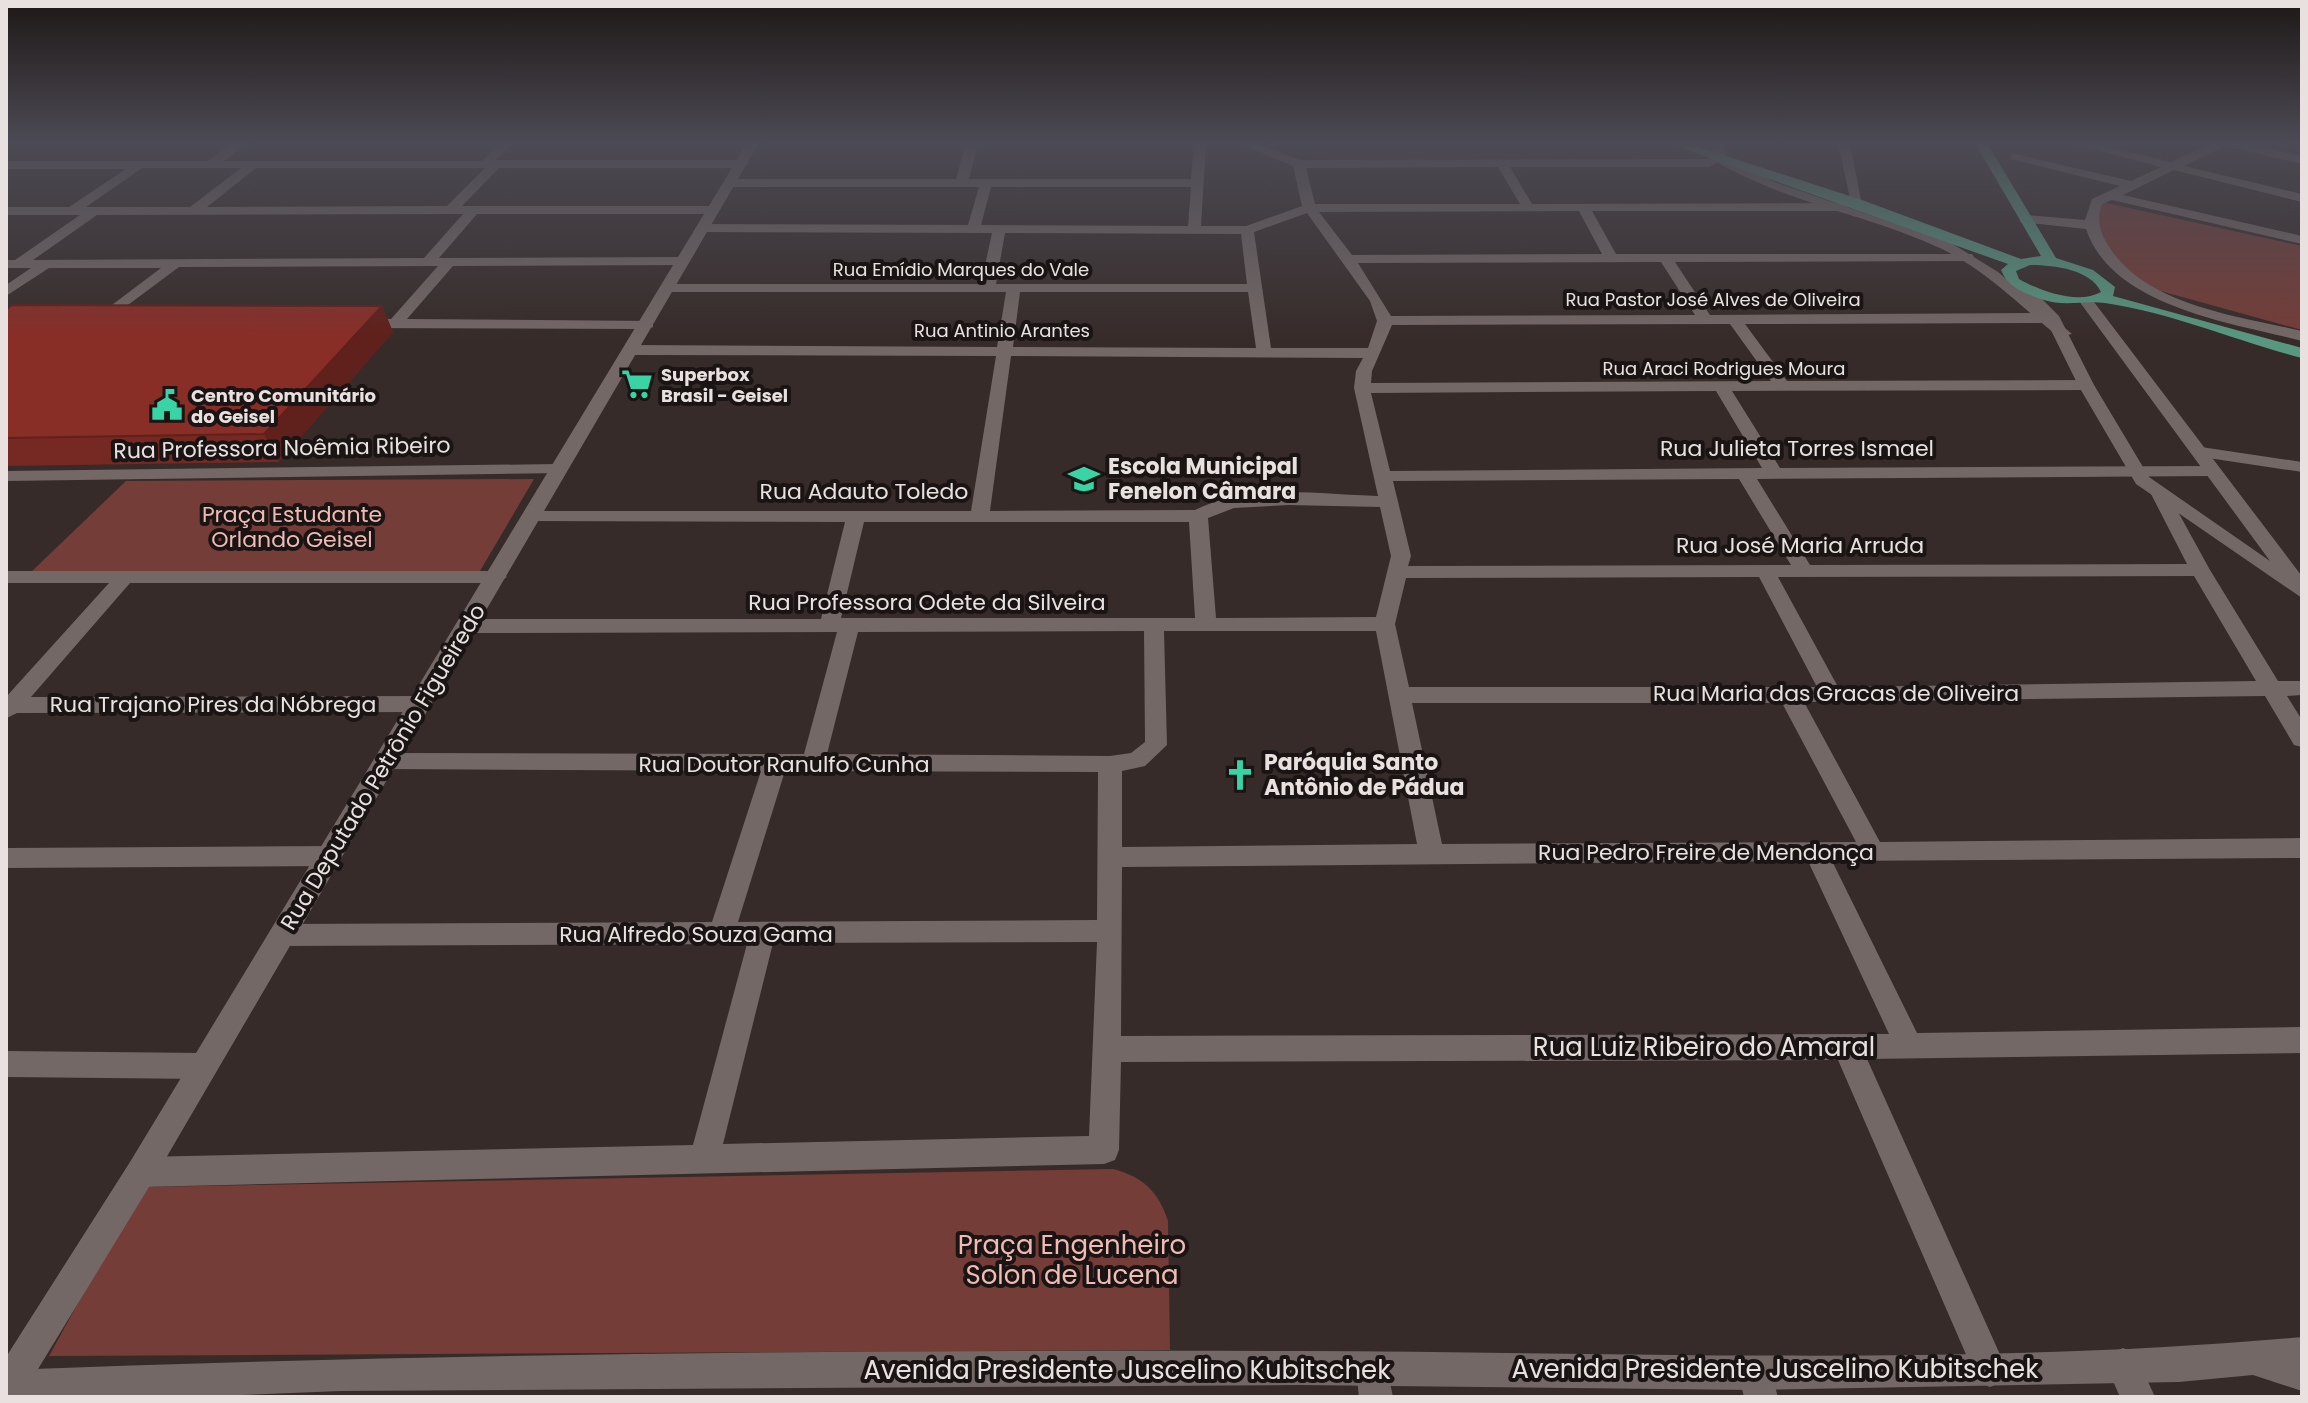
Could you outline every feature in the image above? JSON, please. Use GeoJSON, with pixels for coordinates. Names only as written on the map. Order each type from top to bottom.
{"type":"FeatureCollection","features":[{"type":"Feature","properties":{"kind":"main road"},"geometry":{"type":"LineString","coordinates":[[1872,208],[2017,262],[2051,262],[2078,268],[2193,320]]}},
{"type":"Feature","properties":{"kind":"main road"},"geometry":{"type":"LineString","coordinates":[[2019,208],[2051,262]]}},
{"type":"Feature","properties":{"kind":"main road"},"geometry":{"type":"LineString","coordinates":[[2017,262],[2008,270],[2009,275],[2021,286],[2052,298],[2094,300],[2193,320],[2302,353]]}},
{"type":"Feature","properties":{"kind":"main road"},"geometry":{"type":"LineString","coordinates":[[2094,300],[2108,293],[2102,280]]}},
{"type":"Feature","properties":{"kind":"street"},"geometry":{"type":"LineString","coordinates":[[72,211],[76,208]]}},
{"type":"Feature","properties":{"kind":"street"},"geometry":{"type":"LineString","coordinates":[[193,211],[196,208]]}},
{"type":"Feature","properties":{"kind":"street","name":"Rua Deputado Petrônio Figueiredo"},"geometry":{"type":"LineString","coordinates":[[7,1387],[141,1172],[468,626],[558,469],[648,324],[714,208]]}},
{"type":"Feature","properties":{"kind":"street"},"geometry":{"type":"LineString","coordinates":[[973,230],[979,208]]}},
{"type":"Feature","properties":{"kind":"street"},"geometry":{"type":"LineString","coordinates":[[1194,230],[1195,208]]}},
{"type":"Feature","properties":{"kind":"street"},"geometry":{"type":"LineString","coordinates":[[6,211],[474,210],[973,230],[1247,230],[1308,208]]}},
{"type":"Feature","properties":{"kind":"street"},"geometry":{"type":"LineString","coordinates":[[1309,208],[1377,301],[1385,321],[1382,337],[1364,371],[1362,388],[1401,556],[1400,572],[1392,591],[1385,624],[1431,852]]}},
{"type":"Feature","properties":{"kind":"street"},"geometry":{"type":"LineString","coordinates":[[1584,208],[1611,258]]}},
{"type":"Feature","properties":{"kind":"street"},"geometry":{"type":"LineString","coordinates":[[1844,208],[1967,257],[2064,334]]}},
{"type":"Feature","properties":{"kind":"street"},"geometry":{"type":"LineString","coordinates":[[2093,208],[2091,225],[2113,266],[2138,284],[2184,303],[2302,336]]}},
{"type":"Feature","properties":{"kind":"street"},"geometry":{"type":"LineString","coordinates":[[2166,208],[2302,240]]}},
{"type":"Feature","properties":{"kind":"street"},"geometry":{"type":"LineString","coordinates":[[428,262],[474,210]]}},
{"type":"Feature","properties":{"kind":"street"},"geometry":{"type":"LineString","coordinates":[[12,264],[94,211]]}},
{"type":"Feature","properties":{"kind":"street"},"geometry":{"type":"LineString","coordinates":[[2025,219],[2091,225]]}},
{"type":"Feature","properties":{"kind":"street"},"geometry":{"type":"LineString","coordinates":[[988,286],[999,230]]}},
{"type":"Feature","properties":{"kind":"street"},"geometry":{"type":"LineString","coordinates":[[1247,230],[1264,351]]}},
{"type":"Feature","properties":{"kind":"street"},"geometry":{"type":"LineString","coordinates":[[1348,259],[1967,257]]}},
{"type":"Feature","properties":{"kind":"street"},"geometry":{"type":"LineString","coordinates":[[1665,258],[1705,319]]}},
{"type":"Feature","properties":{"kind":"street"},"geometry":{"type":"LineString","coordinates":[[12,264],[682,261]]}},
{"type":"Feature","properties":{"kind":"street"},"geometry":{"type":"LineString","coordinates":[[395,323],[449,262]]}},
{"type":"Feature","properties":{"kind":"street"},"geometry":{"type":"LineString","coordinates":[[128,323],[89,323],[176,263]]}},
{"type":"Feature","properties":{"kind":"street"},"geometry":{"type":"LineString","coordinates":[[6,292],[46,264]]}},
{"type":"Feature","properties":{"kind":"street"},"geometry":{"type":"LineString","coordinates":[[980,515],[1014,286]]}},
{"type":"Feature","properties":{"kind":"street"},"geometry":{"type":"LineString","coordinates":[[2021,286],[2045,307],[2064,334],[2086,385],[2133,469],[2160,494],[2302,591]]}},
{"type":"Feature","properties":{"kind":"street","name":"Rua Emídio Marques do Vale"},"geometry":{"type":"LineString","coordinates":[[667,288],[1254,288]]}},
{"type":"Feature","properties":{"kind":"street"},"geometry":{"type":"LineString","coordinates":[[2094,300],[2213,471],[2302,591]]}},
{"type":"Feature","properties":{"kind":"street"},"geometry":{"type":"LineString","coordinates":[[1733,318],[1784,388]]}},
{"type":"Feature","properties":{"kind":"street","name":"Rua Pastor José Alves de Oliveira"},"geometry":{"type":"LineString","coordinates":[[1385,321],[2041,318]]}},
{"type":"Feature","properties":{"kind":"street"},"geometry":{"type":"LineString","coordinates":[[348,323],[648,324]]}},
{"type":"Feature","properties":{"kind":"street","name":"Rua Antinio Arantes"},"geometry":{"type":"LineString","coordinates":[[631,350],[1372,353]]}},
{"type":"Feature","properties":{"kind":"street","name":"Rua Araci Rodrigues Moura"},"geometry":{"type":"LineString","coordinates":[[1362,388],[2086,385]]}},
{"type":"Feature","properties":{"kind":"street"},"geometry":{"type":"LineString","coordinates":[[1722,388],[1773,471]]}},
{"type":"Feature","properties":{"kind":"street"},"geometry":{"type":"LineString","coordinates":[[2201,452],[2302,467]]}},
{"type":"Feature","properties":{"kind":"street","name":"Rua Professora Noêmia Ribeiro"},"geometry":{"type":"LineString","coordinates":[[6,476],[558,469]]}},
{"type":"Feature","properties":{"kind":"street","name":"Rua Julieta Torres Ismael"},"geometry":{"type":"LineString","coordinates":[[1381,476],[1773,471],[2213,471]]}},
{"type":"Feature","properties":{"kind":"street"},"geometry":{"type":"LineString","coordinates":[[1744,472],[1803,569]]}},
{"type":"Feature","properties":{"kind":"street"},"geometry":{"type":"LineString","coordinates":[[2160,494],[2200,570],[2302,739]]}},
{"type":"Feature","properties":{"kind":"street"},"geometry":{"type":"LineString","coordinates":[[1206,626],[1198,516],[1215,505],[1236,501],[1388,502]]}},
{"type":"Feature","properties":{"kind":"street"},"geometry":{"type":"LineString","coordinates":[[813,764],[856,516]]}},
{"type":"Feature","properties":{"kind":"street","name":"Rua Adauto Toledo"},"geometry":{"type":"LineString","coordinates":[[530,517],[1198,516]]}},
{"type":"Feature","properties":{"kind":"street"},"geometry":{"type":"LineString","coordinates":[[1764,569],[1832,695]]}},
{"type":"Feature","properties":{"kind":"street","name":"Rua José Maria Arruda"},"geometry":{"type":"LineString","coordinates":[[1400,572],[2200,570]]}},
{"type":"Feature","properties":{"kind":"street"},"geometry":{"type":"LineString","coordinates":[[6,577],[497,577]]}},
{"type":"Feature","properties":{"kind":"street"},"geometry":{"type":"LineString","coordinates":[[8,707],[125,577]]}},
{"type":"Feature","properties":{"kind":"street","name":"Rua Professora Odete da Silveira"},"geometry":{"type":"LineString","coordinates":[[468,626],[1385,624]]}},
{"type":"Feature","properties":{"kind":"street","name":"Rua Doutor Ranulfo Cunha"},"geometry":{"type":"LineString","coordinates":[[386,761],[1110,764],[1146,756],[1156,745],[1159,726],[1154,626]]}},
{"type":"Feature","properties":{"kind":"street","name":"Rua Maria das Gracas de Oliveira"},"geometry":{"type":"LineString","coordinates":[[1401,695],[1832,695],[2302,688]]}},
{"type":"Feature","properties":{"kind":"street"},"geometry":{"type":"LineString","coordinates":[[1789,695],[1874,853]]}},
{"type":"Feature","properties":{"kind":"street","name":"Rua Trajano Pires da Nóbrega"},"geometry":{"type":"LineString","coordinates":[[8,707],[421,704]]}},
{"type":"Feature","properties":{"kind":"street"},"geometry":{"type":"LineString","coordinates":[[141,1172],[1104,1150],[1110,931],[1110,764]]}},
{"type":"Feature","properties":{"kind":"street"},"geometry":{"type":"LineString","coordinates":[[721,934],[775,765]]}},
{"type":"Feature","properties":{"kind":"street","name":"Rua Pedro Freire de Mendonça"},"geometry":{"type":"LineString","coordinates":[[1110,857],[1637,850],[1874,853],[2302,848]]}},
{"type":"Feature","properties":{"kind":"street"},"geometry":{"type":"LineString","coordinates":[[1816,853],[1908,1045]]}},
{"type":"Feature","properties":{"kind":"street"},"geometry":{"type":"LineString","coordinates":[[6,858],[330,856]]}},
{"type":"Feature","properties":{"kind":"street","name":"Rua Alfredo Souza Gama"},"geometry":{"type":"LineString","coordinates":[[282,935],[1110,931]]}},
{"type":"Feature","properties":{"kind":"street"},"geometry":{"type":"LineString","coordinates":[[704,1161],[763,933]]}},
{"type":"Feature","properties":{"kind":"street","name":"Rua Luiz Ribeiro do Amaral"},"geometry":{"type":"LineString","coordinates":[[1106,1049],[1847,1047],[2302,1040]]}},
{"type":"Feature","properties":{"kind":"street"},"geometry":{"type":"LineString","coordinates":[[1847,1047],[1990,1370]]}},
{"type":"Feature","properties":{"kind":"street"},"geometry":{"type":"LineString","coordinates":[[6,1064],[204,1066]]}},
{"type":"Feature","properties":{"kind":"street","name":"Avenida Presidente Juscelino Kubitschek"},"geometry":{"type":"LineString","coordinates":[[7,1387],[1375,1383],[1758,1385],[1990,1370],[2179,1365],[2302,1354]]}},
{"type":"Feature","properties":{"kind":"street"},"geometry":{"type":"LineString","coordinates":[[2247,1358],[2302,1374]]}},
{"type":"Feature","properties":{"kind":"street"},"geometry":{"type":"LineString","coordinates":[[2123,1365],[2138,1397]]}},
{"type":"Feature","properties":{"kind":"green space"},"geometry":{"type":"Polygon","coordinates":[[[2094,208],[2131,208],[2302,246],[2302,330],[2128,282],[2105,260],[2089,213],[2094,208]]]}},
{"type":"Feature","properties":{"kind":"green space","name":"Praça Estudante Orlando Geisel"},"geometry":{"type":"Polygon","coordinates":[[[534,479],[480,571],[30,573],[126,481],[534,479]]]}},
{"type":"Feature","properties":{"kind":"green space","name":"Praça Engenheiro Solon de Lucena"},"geometry":{"type":"Polygon","coordinates":[[[1113,1169],[1133,1176],[1148,1187],[1168,1221],[1170,1350],[49,1356],[142,1187],[1113,1169]]]}},
{"type":"Feature","properties":{"kind":"building","name":"Centro Comunitário do Geisel"},"geometry":{"type":"Polygon","coordinates":[[[12,305],[382,306],[264,434],[6,438],[6,310],[12,305]]]}},
{"type":"Feature","properties":{"kind":"place","name":"Superbox Brasil - Geisel"},"geometry":{"type":"Point","coordinates":[637,384]}},
{"type":"Feature","properties":{"kind":"place","name":"Centro Comunitário do Geisel"},"geometry":{"type":"Point","coordinates":[167,405]}},
{"type":"Feature","properties":{"kind":"place","name":"Escola Municipal Fenelon Câmara"},"geometry":{"type":"Point","coordinates":[1084,479]}},
{"type":"Feature","properties":{"kind":"place","name":"Paróquia Santo Antônio de Pádua"},"geometry":{"type":"Point","coordinates":[1240,775]}}]}
